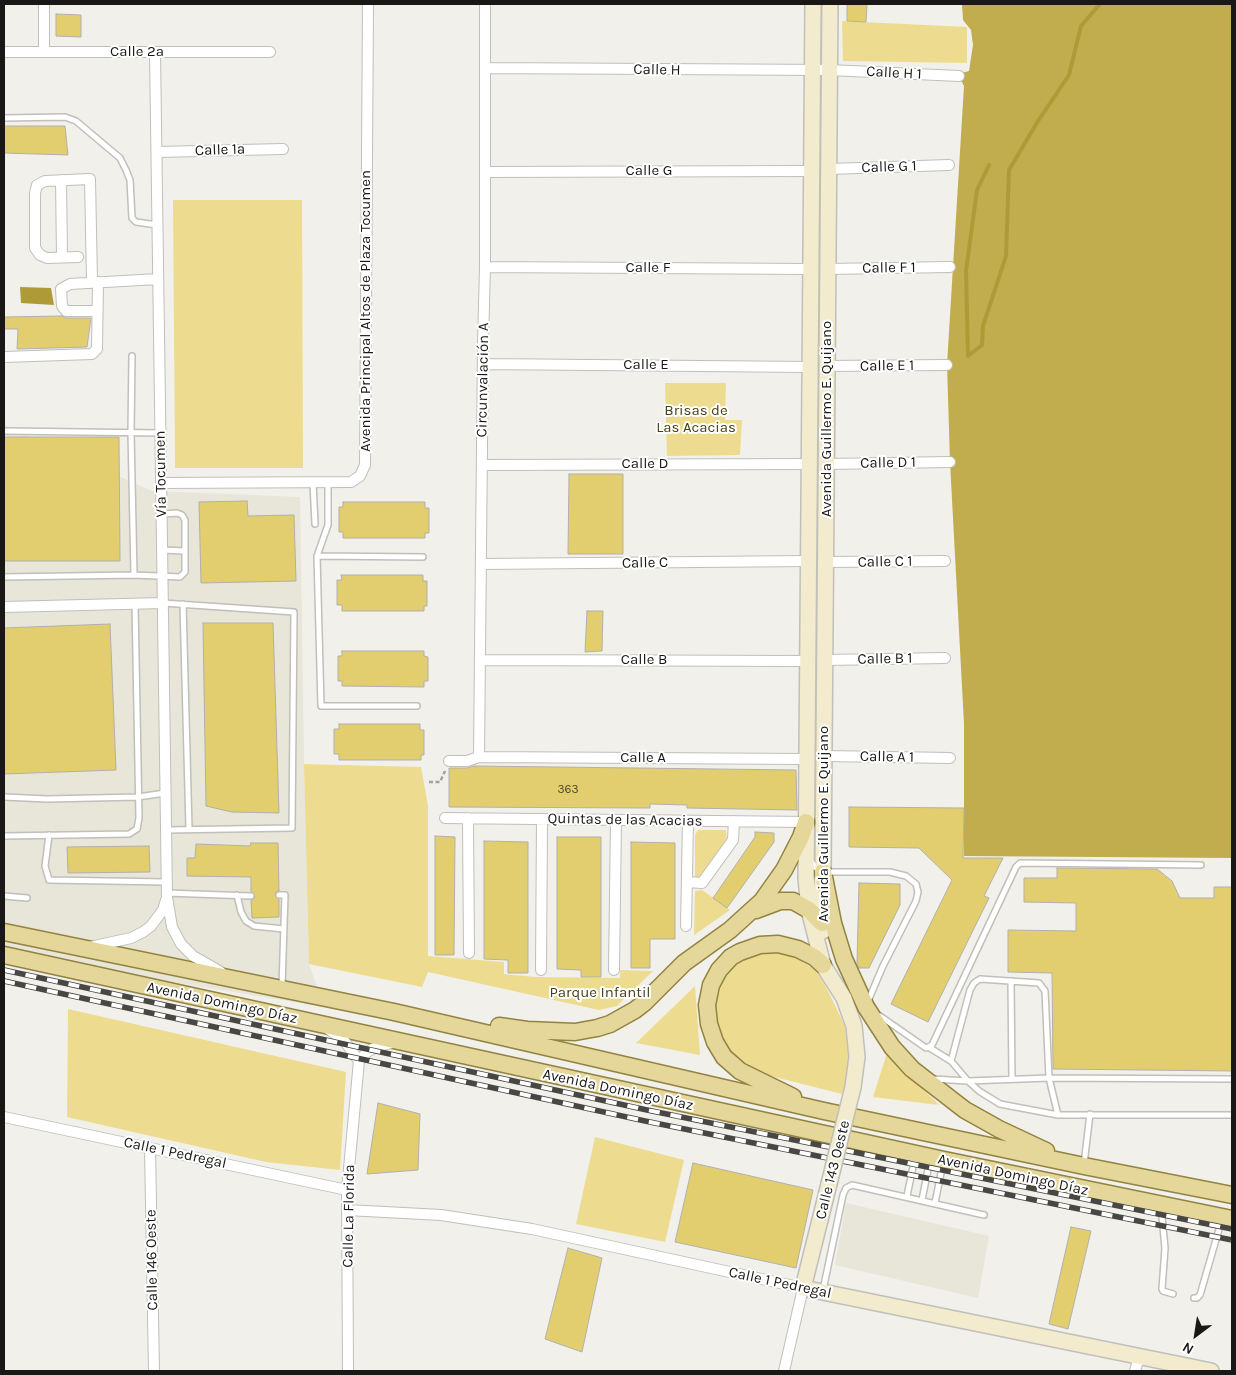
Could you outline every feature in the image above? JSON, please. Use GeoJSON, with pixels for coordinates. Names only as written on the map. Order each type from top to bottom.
{"type":"FeatureCollection","features":[{"type":"Feature","properties":{"kind":"main road"},"geometry":{"type":"LineString","coordinates":[[749,915],[781,876],[801,837],[806,822]]}},
{"type":"Feature","properties":{"kind":"main road"},"geometry":{"type":"LineString","coordinates":[[824,872],[838,939],[851,976],[866,1007],[892,1047],[923,1078],[965,1110],[982,1120],[1079,1165]]}},
{"type":"Feature","properties":{"kind":"main road"},"geometry":{"type":"LineString","coordinates":[[394,1012],[446,1017],[527,1030],[564,1033],[597,1028],[635,1010],[684,963],[762,907],[784,901],[793,901],[809,910],[822,923]]}},
{"type":"Feature","properties":{"kind":"main road","name":"Avenida Domingo Díaz"},"geometry":{"type":"LineString","coordinates":[[4,932],[229,976],[394,1012],[824,1111],[1079,1165],[1232,1194]]}},
{"type":"Feature","properties":{"kind":"main road"},"geometry":{"type":"LineString","coordinates":[[824,1111],[748,1076],[732,1066],[715,1042],[707,1014],[709,995],[714,978],[724,964],[740,952],[760,945],[788,945],[806,952],[825,969]]}},
{"type":"Feature","properties":{"kind":"main road","name":"Avenida Domingo Díaz"},"geometry":{"type":"LineString","coordinates":[[4,955],[930,1157],[1227,1219]]}},
{"type":"Feature","properties":{"kind":"street"},"geometry":{"type":"LineString","coordinates":[[44,4],[44,52]]}},
{"type":"Feature","properties":{"kind":"street","name":"Avenida Principal Altos de Plaza Tocumen"},"geometry":{"type":"LineString","coordinates":[[161,483],[351,482],[360,476],[365,465],[368,4]]}},
{"type":"Feature","properties":{"kind":"street","name":"Circunvalación A"},"geometry":{"type":"LineString","coordinates":[[479,757],[485,267],[485,4]]}},
{"type":"Feature","properties":{"kind":"street","name":"Avenida Guillermo E. Quijano"},"geometry":{"type":"LineString","coordinates":[[813,4],[806,878],[809,910],[825,969]]}},
{"type":"Feature","properties":{"kind":"street","name":"Avenida Guillermo E. Quijano"},"geometry":{"type":"LineString","coordinates":[[825,969],[830,962],[822,923],[821,899],[824,872],[830,4]]}},
{"type":"Feature","properties":{"kind":"street","name":"Calle 2a"},"geometry":{"type":"LineString","coordinates":[[4,52],[270,52]]}},
{"type":"Feature","properties":{"kind":"street","name":"Vía Tocumen"},"geometry":{"type":"LineString","coordinates":[[155,52],[167,895],[172,928],[181,944],[193,956],[229,976]]}},
{"type":"Feature","properties":{"kind":"street","name":"Calle H"},"geometry":{"type":"LineString","coordinates":[[484,68],[830,70]]}},
{"type":"Feature","properties":{"kind":"street","name":"Calle H 1"},"geometry":{"type":"LineString","coordinates":[[830,70],[959,76]]}},
{"type":"Feature","properties":{"kind":"street","name":"Calle 1a"},"geometry":{"type":"LineString","coordinates":[[157,152],[283,148]]}},
{"type":"Feature","properties":{"kind":"street","name":"Calle G 1"},"geometry":{"type":"LineString","coordinates":[[829,169],[949,166]]}},
{"type":"Feature","properties":{"kind":"street","name":"Calle G"},"geometry":{"type":"LineString","coordinates":[[485,172],[812,171]]}},
{"type":"Feature","properties":{"kind":"street"},"geometry":{"type":"LineString","coordinates":[[4,357],[92,354],[97,348],[97,311],[90,179],[45,180],[37,185],[35,193],[34,248],[40,255],[47,258],[78,257]]}},
{"type":"Feature","properties":{"kind":"street"},"geometry":{"type":"LineString","coordinates":[[61,180],[62,257]]}},
{"type":"Feature","properties":{"kind":"street","name":"Calle F"},"geometry":{"type":"LineString","coordinates":[[485,267],[811,268]]}},
{"type":"Feature","properties":{"kind":"street","name":"Calle F 1"},"geometry":{"type":"LineString","coordinates":[[828,269],[950,267]]}},
{"type":"Feature","properties":{"kind":"street"},"geometry":{"type":"LineString","coordinates":[[97,311],[66,311],[62,306],[61,289],[70,284],[158,279]]}},
{"type":"Feature","properties":{"kind":"street","name":"Calle E"},"geometry":{"type":"LineString","coordinates":[[483,364],[810,367]]}},
{"type":"Feature","properties":{"kind":"street","name":"Calle E 1"},"geometry":{"type":"LineString","coordinates":[[827,366],[947,365]]}},
{"type":"Feature","properties":{"kind":"street","name":"Calle D 1"},"geometry":{"type":"LineString","coordinates":[[826,464],[950,462]]}},
{"type":"Feature","properties":{"kind":"street","name":"Calle D"},"geometry":{"type":"LineString","coordinates":[[482,465],[809,464]]}},
{"type":"Feature","properties":{"kind":"street","name":"Calle C"},"geometry":{"type":"LineString","coordinates":[[481,564],[808,561]]}},
{"type":"Feature","properties":{"kind":"street","name":"Calle C 1"},"geometry":{"type":"LineString","coordinates":[[826,562],[945,561]]}},
{"type":"Feature","properties":{"kind":"street"},"geometry":{"type":"LineString","coordinates":[[4,607],[163,603]]}},
{"type":"Feature","properties":{"kind":"street","name":"Calle B 1"},"geometry":{"type":"LineString","coordinates":[[825,660],[945,658]]}},
{"type":"Feature","properties":{"kind":"street","name":"Calle B"},"geometry":{"type":"LineString","coordinates":[[480,660],[807,660]]}},
{"type":"Feature","properties":{"kind":"street"},"geometry":{"type":"LineString","coordinates":[[807,679],[825,679]]}},
{"type":"Feature","properties":{"kind":"street","name":"Calle A 1"},"geometry":{"type":"LineString","coordinates":[[824,756],[950,758]]}},
{"type":"Feature","properties":{"kind":"street","name":"Calle A"},"geometry":{"type":"LineString","coordinates":[[449,761],[467,761],[479,757],[806,759]]}},
{"type":"Feature","properties":{"kind":"street","name":"Quintas de las Acacias"},"geometry":{"type":"LineString","coordinates":[[445,818],[806,822]]}},
{"type":"Feature","properties":{"kind":"street"},"geometry":{"type":"LineString","coordinates":[[468,818],[469,953]]}},
{"type":"Feature","properties":{"kind":"street"},"geometry":{"type":"LineString","coordinates":[[541,970],[542,819]]}},
{"type":"Feature","properties":{"kind":"street"},"geometry":{"type":"LineString","coordinates":[[614,970],[616,820]]}},
{"type":"Feature","properties":{"kind":"street"},"geometry":{"type":"LineString","coordinates":[[686,926],[688,821]]}},
{"type":"Feature","properties":{"kind":"street"},"geometry":{"type":"LineString","coordinates":[[687,882],[702,882],[733,840],[734,821]]}},
{"type":"Feature","properties":{"kind":"street"},"geometry":{"type":"LineString","coordinates":[[88,948],[131,938],[143,932],[151,926],[163,910],[167,895]]}},
{"type":"Feature","properties":{"kind":"street","name":"Calle 143 Oeste"},"geometry":{"type":"LineString","coordinates":[[784,1371],[853,1087],[857,1057],[854,1026],[844,998],[825,969]]}},
{"type":"Feature","properties":{"kind":"street"},"geometry":{"type":"LineString","coordinates":[[321,1025],[343,1039],[359,1061],[367,1052],[378,1046],[402,1043]]}},
{"type":"Feature","properties":{"kind":"street","name":"Calle La Florida"},"geometry":{"type":"LineString","coordinates":[[348,1371],[346,1190],[359,1061]]}},
{"type":"Feature","properties":{"kind":"street","name":"Calle 1 Pedregal"},"geometry":{"type":"LineString","coordinates":[[4,1117],[346,1190]]}},
{"type":"Feature","properties":{"kind":"street","name":"Calle 146 Oeste"},"geometry":{"type":"LineString","coordinates":[[150,1148],[154,1371]]}},
{"type":"Feature","properties":{"kind":"street","name":"Calle 1 Pedregal"},"geometry":{"type":"LineString","coordinates":[[347,1210],[441,1215],[532,1229],[822,1292],[1137,1364],[1211,1371]]}},
{"type":"Feature","properties":{"kind":"lane"},"geometry":{"type":"LineString","coordinates":[[4,118],[65,117],[76,121],[120,158],[130,180],[132,218],[136,222],[158,226]]}},
{"type":"Feature","properties":{"kind":"lane"},"geometry":{"type":"LineString","coordinates":[[132,356],[131,432],[134,575]]}},
{"type":"Feature","properties":{"kind":"lane"},"geometry":{"type":"LineString","coordinates":[[4,431],[161,433]]}},
{"type":"Feature","properties":{"kind":"lane"},"geometry":{"type":"LineString","coordinates":[[314,483],[315,524]]}},
{"type":"Feature","properties":{"kind":"lane"},"geometry":{"type":"LineString","coordinates":[[328,483],[328,524],[317,556],[321,706],[417,706]]}},
{"type":"Feature","properties":{"kind":"lane"},"geometry":{"type":"LineString","coordinates":[[4,576],[184,575],[186,572],[185,520],[182,515],[177,513],[162,514]]}},
{"type":"Feature","properties":{"kind":"lane"},"geometry":{"type":"LineString","coordinates":[[162,550],[185,551]]}},
{"type":"Feature","properties":{"kind":"lane"},"geometry":{"type":"LineString","coordinates":[[317,556],[423,557]]}},
{"type":"Feature","properties":{"kind":"lane"},"geometry":{"type":"LineString","coordinates":[[163,603],[294,612],[292,828],[166,830]]}},
{"type":"Feature","properties":{"kind":"lane"},"geometry":{"type":"LineString","coordinates":[[4,836],[129,834],[136,829],[139,818],[135,604]]}},
{"type":"Feature","properties":{"kind":"lane"},"geometry":{"type":"LineString","coordinates":[[183,604],[189,829]]}},
{"type":"Feature","properties":{"kind":"lane"},"geometry":{"type":"LineString","coordinates":[[4,797],[47,799],[138,797],[166,793]]}},
{"type":"Feature","properties":{"kind":"lane"},"geometry":{"type":"LineString","coordinates":[[49,835],[46,866],[49,880],[167,882]]}},
{"type":"Feature","properties":{"kind":"lane"},"geometry":{"type":"LineString","coordinates":[[806,845],[813,865],[824,872],[890,872],[906,876],[916,884],[918,892],[916,901],[883,966],[866,1007],[926,1048],[930,1048],[951,1061],[979,1091],[1000,1104],[1058,1115],[1232,1115]]}},
{"type":"Feature","properties":{"kind":"lane"},"geometry":{"type":"LineString","coordinates":[[930,1048],[1016,867],[1020,863],[1201,865]]}},
{"type":"Feature","properties":{"kind":"lane"},"geometry":{"type":"LineString","coordinates":[[167,895],[251,896]]}},
{"type":"Feature","properties":{"kind":"lane"},"geometry":{"type":"LineString","coordinates":[[237,895],[240,912],[246,921],[254,926],[284,928]]}},
{"type":"Feature","properties":{"kind":"lane"},"geometry":{"type":"LineString","coordinates":[[279,895],[284,895],[282,989]]}},
{"type":"Feature","properties":{"kind":"lane"},"geometry":{"type":"LineString","coordinates":[[4,896],[28,898]]}},
{"type":"Feature","properties":{"kind":"lane"},"geometry":{"type":"LineString","coordinates":[[951,1061],[970,990],[974,984],[980,979],[1039,983],[1045,990],[1050,1078],[1058,1115]]}},
{"type":"Feature","properties":{"kind":"lane"},"geometry":{"type":"LineString","coordinates":[[1011,981],[1012,1080]]}},
{"type":"Feature","properties":{"kind":"lane"},"geometry":{"type":"LineString","coordinates":[[923,1078],[968,1081],[1050,1078],[1232,1079]]}},
{"type":"Feature","properties":{"kind":"lane"},"geometry":{"type":"LineString","coordinates":[[1079,1165],[1090,1114]]}},
{"type":"Feature","properties":{"kind":"lane"},"geometry":{"type":"LineString","coordinates":[[907,1196],[930,1157]]}},
{"type":"Feature","properties":{"kind":"lane"},"geometry":{"type":"LineString","coordinates":[[922,1200],[930,1157]]}},
{"type":"Feature","properties":{"kind":"lane"},"geometry":{"type":"LineString","coordinates":[[930,1157],[935,1203]]}},
{"type":"Feature","properties":{"kind":"lane"},"geometry":{"type":"LineString","coordinates":[[822,1292],[842,1195],[846,1188],[852,1185],[984,1215]]}},
{"type":"Feature","properties":{"kind":"lane"},"geometry":{"type":"LineString","coordinates":[[1161,1206],[1165,1248],[1162,1289],[1173,1294]]}},
{"type":"Feature","properties":{"kind":"lane"},"geometry":{"type":"LineString","coordinates":[[1194,1298],[1200,1295],[1227,1219]]}},
{"type":"Feature","properties":{"kind":"path"},"geometry":{"type":"LineString","coordinates":[[429,782],[440,782],[449,761]]}},
{"type":"Feature","properties":{"kind":"shaded area"},"geometry":{"type":"Polygon","coordinates":[[[962,4],[1232,4],[1232,858],[964,856],[964,724],[950,462],[947,365],[964,86],[958,74],[969,71],[973,45],[971,30],[963,20],[962,4]]]}},
{"type":"Feature","properties":{"kind":"shaded area"},"geometry":{"type":"Polygon","coordinates":[[[20,287],[51,288],[54,305],[21,303],[20,287]]]}},
{"type":"Feature","properties":{"kind":"shaded area"},"geometry":{"type":"Polygon","coordinates":[[[4,425],[152,491],[300,497],[309,964],[324,1007],[4,954],[4,425]]]}},
{"type":"Feature","properties":{"kind":"shaded area"},"geometry":{"type":"Polygon","coordinates":[[[846,1203],[989,1236],[978,1298],[835,1265],[846,1203]]]}},
{"type":"Feature","properties":{"kind":"green space"},"geometry":{"type":"Polygon","coordinates":[[[842,21],[967,27],[967,63],[843,61],[842,21]]]}},
{"type":"Feature","properties":{"kind":"green space"},"geometry":{"type":"Polygon","coordinates":[[[173,200],[302,200],[303,468],[175,468],[173,200]]]}},
{"type":"Feature","properties":{"kind":"green space","name":"Brisas de Las Acacias"},"geometry":{"type":"Polygon","coordinates":[[[665,383],[726,383],[725,420],[742,420],[740,455],[667,456],[665,383]]]}},
{"type":"Feature","properties":{"kind":"green space","name":"Parque Infantil"},"geometry":{"type":"Polygon","coordinates":[[[304,764],[421,767],[428,806],[428,956],[504,962],[504,974],[535,977],[620,978],[620,970],[653,971],[617,1006],[599,1010],[428,972],[422,987],[309,964],[304,764]]]}},
{"type":"Feature","properties":{"kind":"green space"},"geometry":{"type":"Polygon","coordinates":[[[698,830],[726,830],[727,842],[700,877],[695,877],[695,835],[698,830]]]}},
{"type":"Feature","properties":{"kind":"green space"},"geometry":{"type":"Polygon","coordinates":[[[702,890],[730,910],[694,935],[695,891],[702,890]]]}},
{"type":"Feature","properties":{"kind":"green space"},"geometry":{"type":"Polygon","coordinates":[[[773,952],[795,957],[817,971],[829,993],[844,1024],[849,1044],[849,1069],[842,1094],[739,1068],[716,1040],[714,992],[725,973],[737,963],[752,956],[773,952]]]}},
{"type":"Feature","properties":{"kind":"green space"},"geometry":{"type":"Polygon","coordinates":[[[695,986],[700,1055],[636,1043],[695,986]]]}},
{"type":"Feature","properties":{"kind":"green space"},"geometry":{"type":"Polygon","coordinates":[[[68,1009],[346,1072],[340,1170],[266,1162],[67,1117],[68,1009]]]}},
{"type":"Feature","properties":{"kind":"green space"},"geometry":{"type":"Polygon","coordinates":[[[887,1053],[939,1105],[873,1097],[887,1053]]]}},
{"type":"Feature","properties":{"kind":"green space"},"geometry":{"type":"Polygon","coordinates":[[[595,1137],[684,1160],[665,1242],[576,1224],[595,1137]]]}},
{"type":"Feature","properties":{"kind":"building"},"geometry":{"type":"Polygon","coordinates":[[[847,4],[867,4],[866,22],[847,21],[847,4]]]}},
{"type":"Feature","properties":{"kind":"building"},"geometry":{"type":"Polygon","coordinates":[[[56,14],[81,15],[81,37],[56,36],[56,14]]]}},
{"type":"Feature","properties":{"kind":"building"},"geometry":{"type":"Polygon","coordinates":[[[4,126],[65,126],[68,155],[4,153],[4,126]]]}},
{"type":"Feature","properties":{"kind":"building"},"geometry":{"type":"Polygon","coordinates":[[[62,316],[66,318],[91,318],[87,347],[17,349],[18,329],[4,329],[4,317],[62,316]]]}},
{"type":"Feature","properties":{"kind":"building"},"geometry":{"type":"Polygon","coordinates":[[[4,437],[119,437],[120,561],[4,561],[4,437]]]}},
{"type":"Feature","properties":{"kind":"building"},"geometry":{"type":"Polygon","coordinates":[[[569,474],[623,474],[623,554],[568,554],[569,474]]]}},
{"type":"Feature","properties":{"kind":"building"},"geometry":{"type":"Polygon","coordinates":[[[247,501],[248,516],[294,515],[296,581],[201,583],[199,502],[247,501]]]}},
{"type":"Feature","properties":{"kind":"building"},"geometry":{"type":"Polygon","coordinates":[[[343,502],[425,502],[425,508],[429,508],[429,533],[425,533],[425,538],[343,538],[343,532],[339,532],[339,507],[343,507],[343,502]]]}},
{"type":"Feature","properties":{"kind":"building"},"geometry":{"type":"Polygon","coordinates":[[[341,575],[423,575],[423,581],[427,581],[427,606],[424,606],[424,611],[342,611],[342,605],[337,605],[337,580],[342,580],[341,575]]]}},
{"type":"Feature","properties":{"kind":"building"},"geometry":{"type":"Polygon","coordinates":[[[587,611],[603,611],[602,651],[585,652],[587,611]]]}},
{"type":"Feature","properties":{"kind":"building"},"geometry":{"type":"Polygon","coordinates":[[[203,623],[273,623],[279,813],[232,812],[206,806],[203,623]]]}},
{"type":"Feature","properties":{"kind":"building"},"geometry":{"type":"Polygon","coordinates":[[[110,624],[116,770],[4,774],[4,628],[110,624]]]}},
{"type":"Feature","properties":{"kind":"building"},"geometry":{"type":"Polygon","coordinates":[[[342,651],[424,651],[424,656],[428,657],[428,681],[424,681],[424,687],[342,686],[342,681],[338,681],[338,656],[342,656],[342,651]]]}},
{"type":"Feature","properties":{"kind":"building"},"geometry":{"type":"Polygon","coordinates":[[[339,724],[420,724],[420,730],[424,730],[424,755],[421,755],[421,760],[339,760],[339,754],[334,754],[334,729],[339,729],[339,724]]]}},
{"type":"Feature","properties":{"kind":"building"},"geometry":{"type":"Polygon","coordinates":[[[474,766],[796,770],[797,810],[687,808],[687,805],[650,804],[650,808],[449,807],[449,768],[474,766]]]}},
{"type":"Feature","properties":{"kind":"building"},"geometry":{"type":"Polygon","coordinates":[[[849,807],[964,808],[963,858],[1003,858],[984,896],[989,898],[928,1022],[891,1004],[952,880],[919,848],[849,847],[849,807]]]}},
{"type":"Feature","properties":{"kind":"building"},"geometry":{"type":"Polygon","coordinates":[[[755,832],[774,833],[774,842],[727,908],[713,898],[755,837],[755,832]]]}},
{"type":"Feature","properties":{"kind":"building"},"geometry":{"type":"Polygon","coordinates":[[[435,836],[455,837],[454,955],[435,955],[435,836]]]}},
{"type":"Feature","properties":{"kind":"building"},"geometry":{"type":"Polygon","coordinates":[[[557,837],[601,837],[601,977],[581,977],[581,970],[557,969],[557,837]]]}},
{"type":"Feature","properties":{"kind":"building"},"geometry":{"type":"Polygon","coordinates":[[[484,841],[528,842],[528,973],[508,973],[508,960],[484,959],[484,841]]]}},
{"type":"Feature","properties":{"kind":"building"},"geometry":{"type":"Polygon","coordinates":[[[631,842],[675,843],[675,939],[650,939],[650,968],[631,968],[631,842]]]}},
{"type":"Feature","properties":{"kind":"building"},"geometry":{"type":"Polygon","coordinates":[[[251,843],[278,843],[279,891],[275,895],[279,899],[279,917],[252,918],[251,900],[255,896],[251,892],[251,877],[187,876],[187,858],[195,858],[196,844],[250,846],[251,843]]]}},
{"type":"Feature","properties":{"kind":"building"},"geometry":{"type":"Polygon","coordinates":[[[149,846],[150,872],[68,873],[67,847],[149,846]]]}},
{"type":"Feature","properties":{"kind":"building"},"geometry":{"type":"Polygon","coordinates":[[[1057,868],[1157,869],[1172,881],[1180,898],[1214,898],[1214,887],[1232,887],[1232,1071],[1053,1069],[1052,973],[1008,972],[1008,930],[1076,931],[1076,903],[1024,902],[1024,878],[1057,878],[1057,868]]]}},
{"type":"Feature","properties":{"kind":"building"},"geometry":{"type":"Polygon","coordinates":[[[859,883],[900,884],[900,905],[869,968],[859,968],[857,963],[859,883]]]}},
{"type":"Feature","properties":{"kind":"building"},"geometry":{"type":"Polygon","coordinates":[[[378,1103],[420,1114],[418,1170],[367,1174],[378,1103]]]}},
{"type":"Feature","properties":{"kind":"building"},"geometry":{"type":"Polygon","coordinates":[[[693,1163],[813,1190],[796,1268],[675,1242],[693,1163]]]}},
{"type":"Feature","properties":{"kind":"building"},"geometry":{"type":"Polygon","coordinates":[[[1071,1227],[1091,1231],[1068,1329],[1049,1324],[1071,1227]]]}},
{"type":"Feature","properties":{"kind":"building"},"geometry":{"type":"Polygon","coordinates":[[[568,1248],[602,1258],[582,1352],[545,1339],[568,1248]]]}},
{"type":"Feature","properties":{"kind":"waterway"},"geometry":{"type":"LineString","coordinates":[[989,165],[977,190],[966,271],[968,356],[982,345],[983,326],[1006,256],[1009,170],[1038,121],[1069,75],[1081,26],[1100,4]]}},
{"type":"Feature","properties":{"kind":"railway"},"geometry":{"type":"LineString","coordinates":[[4,970],[647,1110],[1232,1229]]}},
{"type":"Feature","properties":{"kind":"railway"},"geometry":{"type":"LineString","coordinates":[[4,981],[645,1121],[1232,1240]]}}]}
